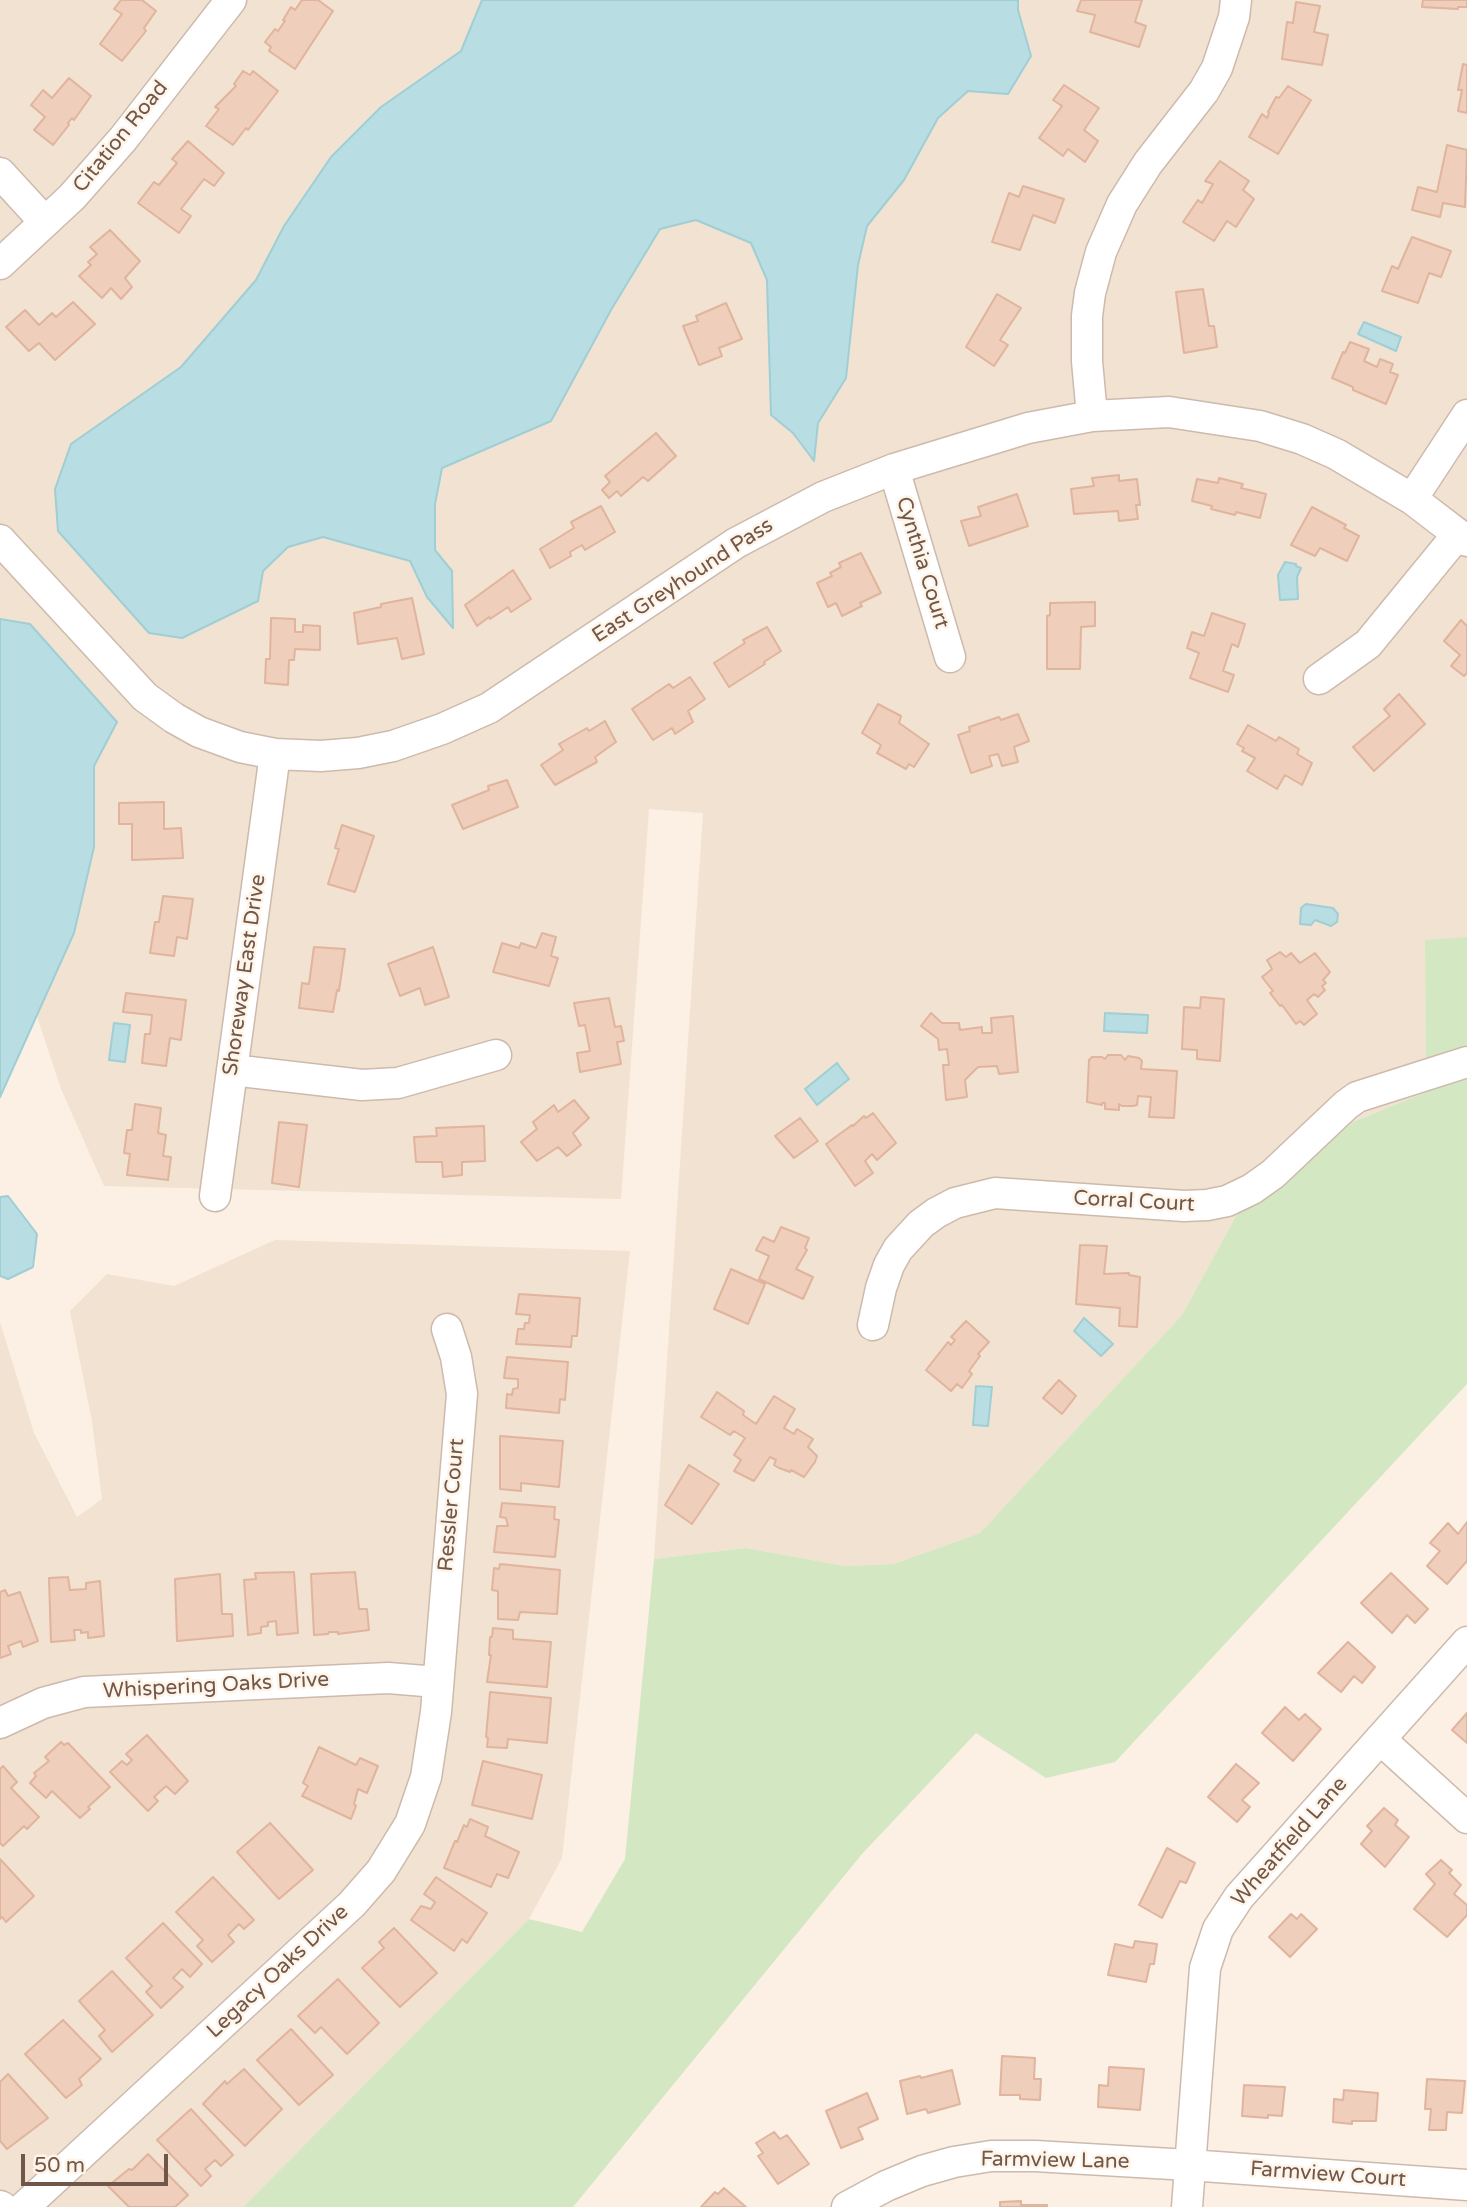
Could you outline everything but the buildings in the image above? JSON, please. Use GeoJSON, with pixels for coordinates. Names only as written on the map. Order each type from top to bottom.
{"type":"FeatureCollection","features":[{"type":"Feature","properties":{"kind":"street","name":"Citation Road"},"geometry":{"type":"LineString","coordinates":[[0,264],[72,197],[123,139],[230,0]]}},
{"type":"Feature","properties":{"kind":"street"},"geometry":{"type":"LineString","coordinates":[[1092,416],[1087,361],[1087,316],[1101,252],[1122,204],[1148,163],[1204,91],[1217,68],[1234,17],[1236,0]]}},
{"type":"Feature","properties":{"kind":"street"},"geometry":{"type":"LineString","coordinates":[[0,173],[45,222]]}},
{"type":"Feature","properties":{"kind":"street","name":"East Greyhound Pass"},"geometry":{"type":"LineString","coordinates":[[0,540],[145,697],[174,718],[199,732],[240,747],[275,754],[321,756],[358,753],[393,746],[442,729],[489,708],[736,543],[823,496],[894,469],[1028,428],[1092,416],[1169,412],[1261,426],[1302,439],[1336,454],[1412,499],[1462,538]]}},
{"type":"Feature","properties":{"kind":"street"},"geometry":{"type":"LineString","coordinates":[[1412,499],[1467,415]]}},
{"type":"Feature","properties":{"kind":"street","name":"Cynthia Court"},"geometry":{"type":"LineString","coordinates":[[894,469],[950,657]]}},
{"type":"Feature","properties":{"kind":"street"},"geometry":{"type":"LineString","coordinates":[[1319,679],[1368,644],[1462,538]]}},
{"type":"Feature","properties":{"kind":"street","name":"Shoreway East Drive"},"geometry":{"type":"LineString","coordinates":[[215,1196],[275,754]]}},
{"type":"Feature","properties":{"kind":"street"},"geometry":{"type":"LineString","coordinates":[[232,1070],[362,1086],[398,1083],[496,1055]]}},
{"type":"Feature","properties":{"kind":"street","name":"Corral Court"},"geometry":{"type":"LineString","coordinates":[[873,1325],[881,1288],[898,1249],[921,1224],[954,1203],[995,1193],[1184,1206],[1227,1201],[1252,1189],[1273,1174],[1357,1097],[1467,1062]]}},
{"type":"Feature","properties":{"kind":"street","name":"Ressler Court"},"geometry":{"type":"LineString","coordinates":[[437,1682],[461,1394],[456,1357],[447,1329]]}},
{"type":"Feature","properties":{"kind":"street","name":"Wheatfield Lane"},"geometry":{"type":"LineString","coordinates":[[1187,2207],[1205,1968],[1218,1929],[1238,1897],[1467,1642]]}},
{"type":"Feature","properties":{"kind":"street","name":"Whispering Oaks Drive"},"geometry":{"type":"LineString","coordinates":[[0,1723],[43,1703],[84,1692],[388,1678],[437,1682]]}},
{"type":"Feature","properties":{"kind":"street","name":"Legacy Oaks Drive"},"geometry":{"type":"LineString","coordinates":[[24,2207],[352,1903],[381,1871],[410,1824],[426,1777],[436,1712],[437,1682]]}},
{"type":"Feature","properties":{"kind":"street"},"geometry":{"type":"LineString","coordinates":[[1380,1739],[1467,1818]]}},
{"type":"Feature","properties":{"kind":"street","name":"Farmview Lane"},"geometry":{"type":"LineString","coordinates":[[847,2207],[922,2171],[991,2156],[1189,2165]]}},
{"type":"Feature","properties":{"kind":"street","name":"Farmview Court"},"geometry":{"type":"LineString","coordinates":[[1189,2165],[1467,2185]]}},
{"type":"Feature","properties":{"kind":"shaded area"},"geometry":{"type":"Polygon","coordinates":[[[0,0],[1467,0],[1467,937],[1425,941],[1426,1092],[1353,1122],[1240,1209],[1182,1315],[980,1533],[894,1564],[845,1566],[746,1548],[654,1559],[703,813],[649,809],[621,1199],[104,1186],[61,1089],[37,1016],[74,933],[94,847],[94,766],[117,722],[30,625],[0,619],[0,0]]]}},
{"type":"Feature","properties":{"kind":"shaded area"},"geometry":{"type":"Polygon","coordinates":[[[275,1240],[630,1251],[562,1858],[529,1919],[243,2207],[0,2207],[0,1322],[34,1433],[77,1517],[102,1499],[92,1421],[70,1311],[107,1274],[174,1286],[275,1240]]]}},
{"type":"Feature","properties":{"kind":"green space"},"geometry":{"type":"Polygon","coordinates":[[[1467,937],[1467,1384],[1115,1762],[1046,1778],[976,1733],[862,1854],[573,2207],[243,2207],[529,1919],[582,1932],[625,1859],[654,1559],[746,1548],[845,1566],[894,1564],[980,1533],[1182,1315],[1240,1209],[1353,1122],[1426,1092],[1425,940],[1467,937]]]}},
{"type":"Feature","properties":{"kind":"water"},"geometry":{"type":"Polygon","coordinates":[[[482,0],[1018,0],[1018,10],[1031,56],[1008,94],[968,91],[938,118],[904,180],[867,226],[858,265],[846,378],[818,423],[814,461],[793,433],[771,415],[767,280],[751,243],[696,220],[660,229],[611,310],[551,421],[442,468],[435,504],[435,550],[452,571],[453,628],[427,597],[410,561],[323,537],[288,547],[263,571],[258,601],[182,638],[149,633],[58,531],[55,489],[71,444],[181,367],[256,280],[284,226],[331,157],[381,107],[461,51],[482,0]]]}},
{"type":"Feature","properties":{"kind":"water"},"geometry":{"type":"Polygon","coordinates":[[[1364,322],[1401,337],[1396,351],[1358,334],[1364,322]]]}},
{"type":"Feature","properties":{"kind":"water"},"geometry":{"type":"Polygon","coordinates":[[[1285,562],[1301,568],[1297,577],[1298,599],[1280,600],[1278,575],[1285,562]]]}},
{"type":"Feature","properties":{"kind":"water"},"geometry":{"type":"Polygon","coordinates":[[[0,619],[30,624],[117,722],[94,766],[94,847],[74,933],[0,1097],[0,619]]]}},
{"type":"Feature","properties":{"kind":"water"},"geometry":{"type":"Polygon","coordinates":[[[1306,904],[1333,908],[1338,914],[1337,922],[1331,926],[1315,920],[1311,925],[1300,924],[1301,908],[1306,904]]]}},
{"type":"Feature","properties":{"kind":"water"},"geometry":{"type":"Polygon","coordinates":[[[1105,1013],[1148,1015],[1147,1033],[1104,1031],[1105,1013]]]}},
{"type":"Feature","properties":{"kind":"water"},"geometry":{"type":"Polygon","coordinates":[[[114,1023],[130,1025],[125,1062],[109,1060],[114,1023]]]}},
{"type":"Feature","properties":{"kind":"water"},"geometry":{"type":"Polygon","coordinates":[[[837,1063],[849,1079],[817,1105],[805,1089],[837,1063]]]}},
{"type":"Feature","properties":{"kind":"water"},"geometry":{"type":"Polygon","coordinates":[[[8,1196],[37,1234],[33,1267],[8,1279],[0,1276],[0,1197],[8,1196]]]}},
{"type":"Feature","properties":{"kind":"water"},"geometry":{"type":"Polygon","coordinates":[[[1084,1318],[1113,1344],[1101,1356],[1074,1331],[1084,1318]]]}},
{"type":"Feature","properties":{"kind":"water"},"geometry":{"type":"Polygon","coordinates":[[[976,1386],[992,1387],[988,1426],[973,1425],[976,1386]]]}}]}
